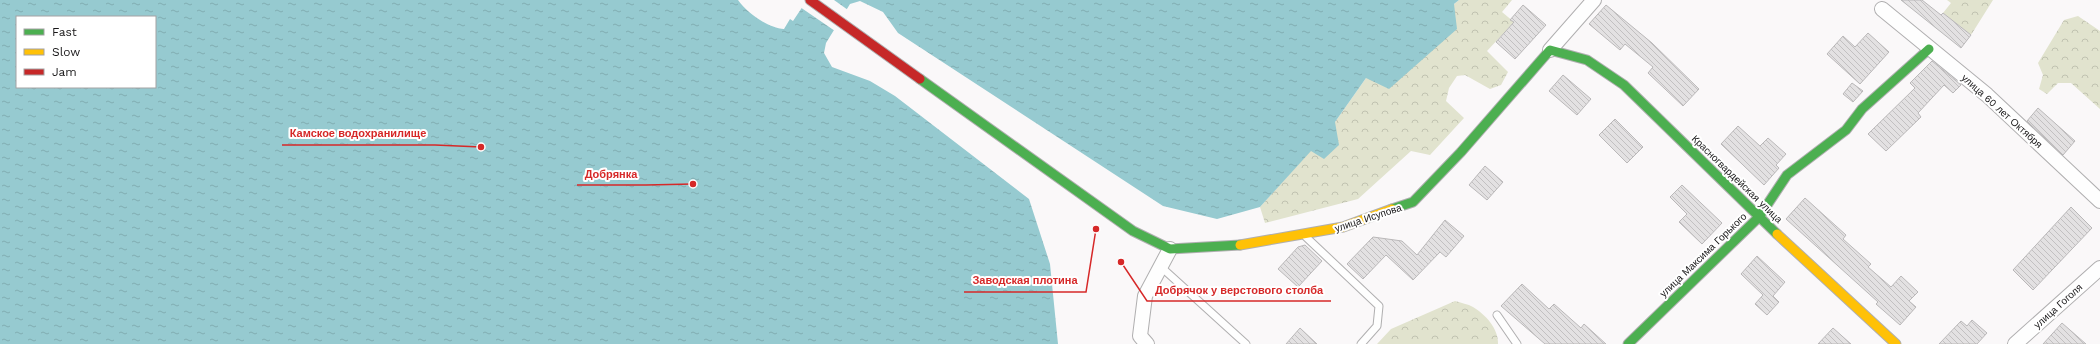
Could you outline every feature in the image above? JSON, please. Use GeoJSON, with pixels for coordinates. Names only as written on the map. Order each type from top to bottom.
{"type":"FeatureCollection","features":[{"type":"Feature","properties":{"kind":"street","name":"улица Исупова"},"geometry":{"type":"LineString","coordinates":[[810,0],[1133,231],[1170,249],[1253,244],[1305,236],[1343,227],[1413,202],[1461,152],[1594,0]]}},
{"type":"Feature","properties":{"kind":"street","name":"улица 60 лет Октября"},"geometry":{"type":"LineString","coordinates":[[1882,9],[1987,95],[2100,201]]}},
{"type":"Feature","properties":{"kind":"street","name":"улица Максима Горького"},"geometry":{"type":"LineString","coordinates":[[1628,344],[1759,217],[1787,175],[1846,130],[1862,109],[1929,49]]}},
{"type":"Feature","properties":{"kind":"street","name":"Красногвардейская улица"},"geometry":{"type":"LineString","coordinates":[[1550,50],[1587,60],[1624,85],[1759,217],[1896,344]]}},
{"type":"Feature","properties":{"kind":"street"},"geometry":{"type":"LineString","coordinates":[[1147,344],[1140,336],[1146,296],[1170,249]]}},
{"type":"Feature","properties":{"kind":"street","name":"улица Гоголя"},"geometry":{"type":"LineString","coordinates":[[2015,344],[2100,268]]}},
{"type":"Feature","properties":{"kind":"lane"},"geometry":{"type":"LineString","coordinates":[[1305,236],[1379,306],[1377,326],[1361,344]]}},
{"type":"Feature","properties":{"kind":"lane"},"geometry":{"type":"LineString","coordinates":[[1160,266],[1246,344]]}},
{"type":"Feature","properties":{"kind":"lane"},"geometry":{"type":"LineString","coordinates":[[1497,314],[1517,344]]}},
{"type":"Feature","properties":{"kind":"green space"},"geometry":{"type":"Polygon","coordinates":[[[1459,0],[1512,0],[1502,12],[1514,22],[1487,51],[1508,72],[1501,85],[1490,89],[1465,75],[1457,76],[1449,88],[1446,101],[1464,118],[1430,155],[1411,151],[1358,199],[1265,223],[1260,207],[1335,122],[1366,78],[1459,0]]]}},
{"type":"Feature","properties":{"kind":"green space"},"geometry":{"type":"Polygon","coordinates":[[[1947,0],[1993,0],[1971,35],[1943,13],[1951,3],[1947,0]]]}},
{"type":"Feature","properties":{"kind":"green space"},"geometry":{"type":"Polygon","coordinates":[[[2078,16],[2100,31],[2100,109],[2071,83],[2058,83],[2047,94],[2039,89],[2043,75],[2038,63],[2064,20],[2078,16]]]}},
{"type":"Feature","properties":{"kind":"green space"},"geometry":{"type":"Polygon","coordinates":[[[1455,301],[1473,307],[1490,322],[1498,338],[1498,344],[1377,344],[1391,329],[1455,301]]]}},
{"type":"Feature","properties":{"kind":"water"},"geometry":{"type":"Polygon","coordinates":[[[0,0],[738,0],[752,15],[758,19],[771,26],[784,29],[790,19],[793,21],[807,0],[1459,0],[1454,4],[1457,29],[1389,89],[1366,78],[1335,122],[1339,145],[1324,159],[1311,151],[1260,207],[1217,219],[1163,206],[898,33],[883,12],[860,1],[850,4],[826,43],[824,53],[832,67],[870,81],[895,96],[1029,199],[1050,264],[1058,344],[0,344],[0,0]]]}},
{"type":"Feature","properties":{"kind":"pier"},"geometry":{"type":"Polygon","coordinates":[[[805,0],[834,0],[848,10],[835,31],[800,7],[805,0]]]}},
{"type":"Feature","properties":{"kind":"building"},"geometry":{"type":"Polygon","coordinates":[[[1901,0],[1922,0],[1941,15],[1943,13],[1971,35],[1961,48],[1901,0]]]}},
{"type":"Feature","properties":{"kind":"building"},"geometry":{"type":"Polygon","coordinates":[[[1523,5],[1546,25],[1515,59],[1496,42],[1514,22],[1510,20],[1523,5]]]}},
{"type":"Feature","properties":{"kind":"building"},"geometry":{"type":"Polygon","coordinates":[[[1606,5],[1652,43],[1699,89],[1683,106],[1648,73],[1653,67],[1625,44],[1620,50],[1589,24],[1606,5]]]}},
{"type":"Feature","properties":{"kind":"building"},"geometry":{"type":"Polygon","coordinates":[[[1868,33],[1889,52],[1860,84],[1827,54],[1843,36],[1855,47],[1868,33]]]}},
{"type":"Feature","properties":{"kind":"building"},"geometry":{"type":"Polygon","coordinates":[[[1932,61],[1961,85],[1953,93],[1944,85],[1918,113],[1921,117],[1886,151],[1868,134],[1915,88],[1910,83],[1932,61]]]}},
{"type":"Feature","properties":{"kind":"building"},"geometry":{"type":"Polygon","coordinates":[[[1563,75],[1591,99],[1577,115],[1549,91],[1563,75]]]}},
{"type":"Feature","properties":{"kind":"building"},"geometry":{"type":"Polygon","coordinates":[[[1852,83],[1863,91],[1853,102],[1843,94],[1852,83]]]}},
{"type":"Feature","properties":{"kind":"building"},"geometry":{"type":"Polygon","coordinates":[[[2038,108],[2075,141],[2063,155],[2027,121],[2038,108]]]}},
{"type":"Feature","properties":{"kind":"building"},"geometry":{"type":"Polygon","coordinates":[[[1615,119],[1643,147],[1627,163],[1599,135],[1615,119]]]}},
{"type":"Feature","properties":{"kind":"building"},"geometry":{"type":"Polygon","coordinates":[[[1738,126],[1760,146],[1768,138],[1786,154],[1776,165],[1779,168],[1764,185],[1721,144],[1738,126]]]}},
{"type":"Feature","properties":{"kind":"building"},"geometry":{"type":"Polygon","coordinates":[[[1485,166],[1503,182],[1487,200],[1469,185],[1485,166]]]}},
{"type":"Feature","properties":{"kind":"building"},"geometry":{"type":"Polygon","coordinates":[[[1682,185],[1722,223],[1702,244],[1679,222],[1687,214],[1670,197],[1682,185]]]}},
{"type":"Feature","properties":{"kind":"building"},"geometry":{"type":"Polygon","coordinates":[[[1805,198],[1846,235],[1843,239],[1871,264],[1868,267],[1891,287],[1901,276],[1918,292],[1909,301],[1916,307],[1900,325],[1876,304],[1878,302],[1786,219],[1805,198]]]}},
{"type":"Feature","properties":{"kind":"building"},"geometry":{"type":"Polygon","coordinates":[[[2071,207],[2092,228],[2033,290],[2013,270],[2071,207]]]}},
{"type":"Feature","properties":{"kind":"building"},"geometry":{"type":"Polygon","coordinates":[[[1445,220],[1464,236],[1446,257],[1440,252],[1413,280],[1386,255],[1363,279],[1347,264],[1373,237],[1402,241],[1417,255],[1445,220]]]}},
{"type":"Feature","properties":{"kind":"building"},"geometry":{"type":"Polygon","coordinates":[[[1305,245],[1322,261],[1298,287],[1278,269],[1298,247],[1305,245]]]}},
{"type":"Feature","properties":{"kind":"building"},"geometry":{"type":"Polygon","coordinates":[[[1757,256],[1785,282],[1773,296],[1779,302],[1767,315],[1755,304],[1763,295],[1741,274],[1757,256]]]}},
{"type":"Feature","properties":{"kind":"building"},"geometry":{"type":"Polygon","coordinates":[[[1522,284],[1549,309],[1554,304],[1581,328],[1584,324],[1606,344],[1545,344],[1501,306],[1522,284]]]}},
{"type":"Feature","properties":{"kind":"building"},"geometry":{"type":"Polygon","coordinates":[[[1972,320],[1987,333],[1977,344],[1939,344],[1961,321],[1967,326],[1972,320]]]}},
{"type":"Feature","properties":{"kind":"building"},"geometry":{"type":"Polygon","coordinates":[[[2062,323],[2086,344],[2043,344],[2062,323]]]}},
{"type":"Feature","properties":{"kind":"building"},"geometry":{"type":"Polygon","coordinates":[[[1300,328],[1317,344],[1286,344],[1300,328]]]}},
{"type":"Feature","properties":{"kind":"building"},"geometry":{"type":"Polygon","coordinates":[[[1833,328],[1851,344],[1818,344],[1833,328]]]}},
{"type":"Feature","properties":{"kind":"traffic: fast"},"geometry":{"type":"LineString","coordinates":[[1628,344],[1759,217],[1787,175],[1846,130],[1862,109],[1929,49]]}},
{"type":"Feature","properties":{"kind":"traffic: fast"},"geometry":{"type":"LineString","coordinates":[[1392,209],[1413,202],[1461,152],[1550,50],[1587,60],[1624,85],[1777,234]]}},
{"type":"Feature","properties":{"kind":"traffic: fast"},"geometry":{"type":"LineString","coordinates":[[920,79],[1133,231],[1170,249],[1240,245]]}},
{"type":"Feature","properties":{"kind":"traffic: slow"},"geometry":{"type":"LineString","coordinates":[[1240,245],[1343,227],[1392,209]]}},
{"type":"Feature","properties":{"kind":"traffic: slow"},"geometry":{"type":"LineString","coordinates":[[1777,234],[1896,344]]}},
{"type":"Feature","properties":{"kind":"traffic: jam"},"geometry":{"type":"LineString","coordinates":[[810,0],[920,79]]}},
{"type":"Feature","properties":{"kind":"place","name":"Камское водохранилище"},"geometry":{"type":"Point","coordinates":[481,147]}},
{"type":"Feature","properties":{"kind":"place","name":"Добрянка"},"geometry":{"type":"Point","coordinates":[693,184]}},
{"type":"Feature","properties":{"kind":"place","name":"Заводская плотина"},"geometry":{"type":"Point","coordinates":[1096,229]}},
{"type":"Feature","properties":{"kind":"place","name":"Добрячок у верстового столба"},"geometry":{"type":"Point","coordinates":[1121,262]}}]}
